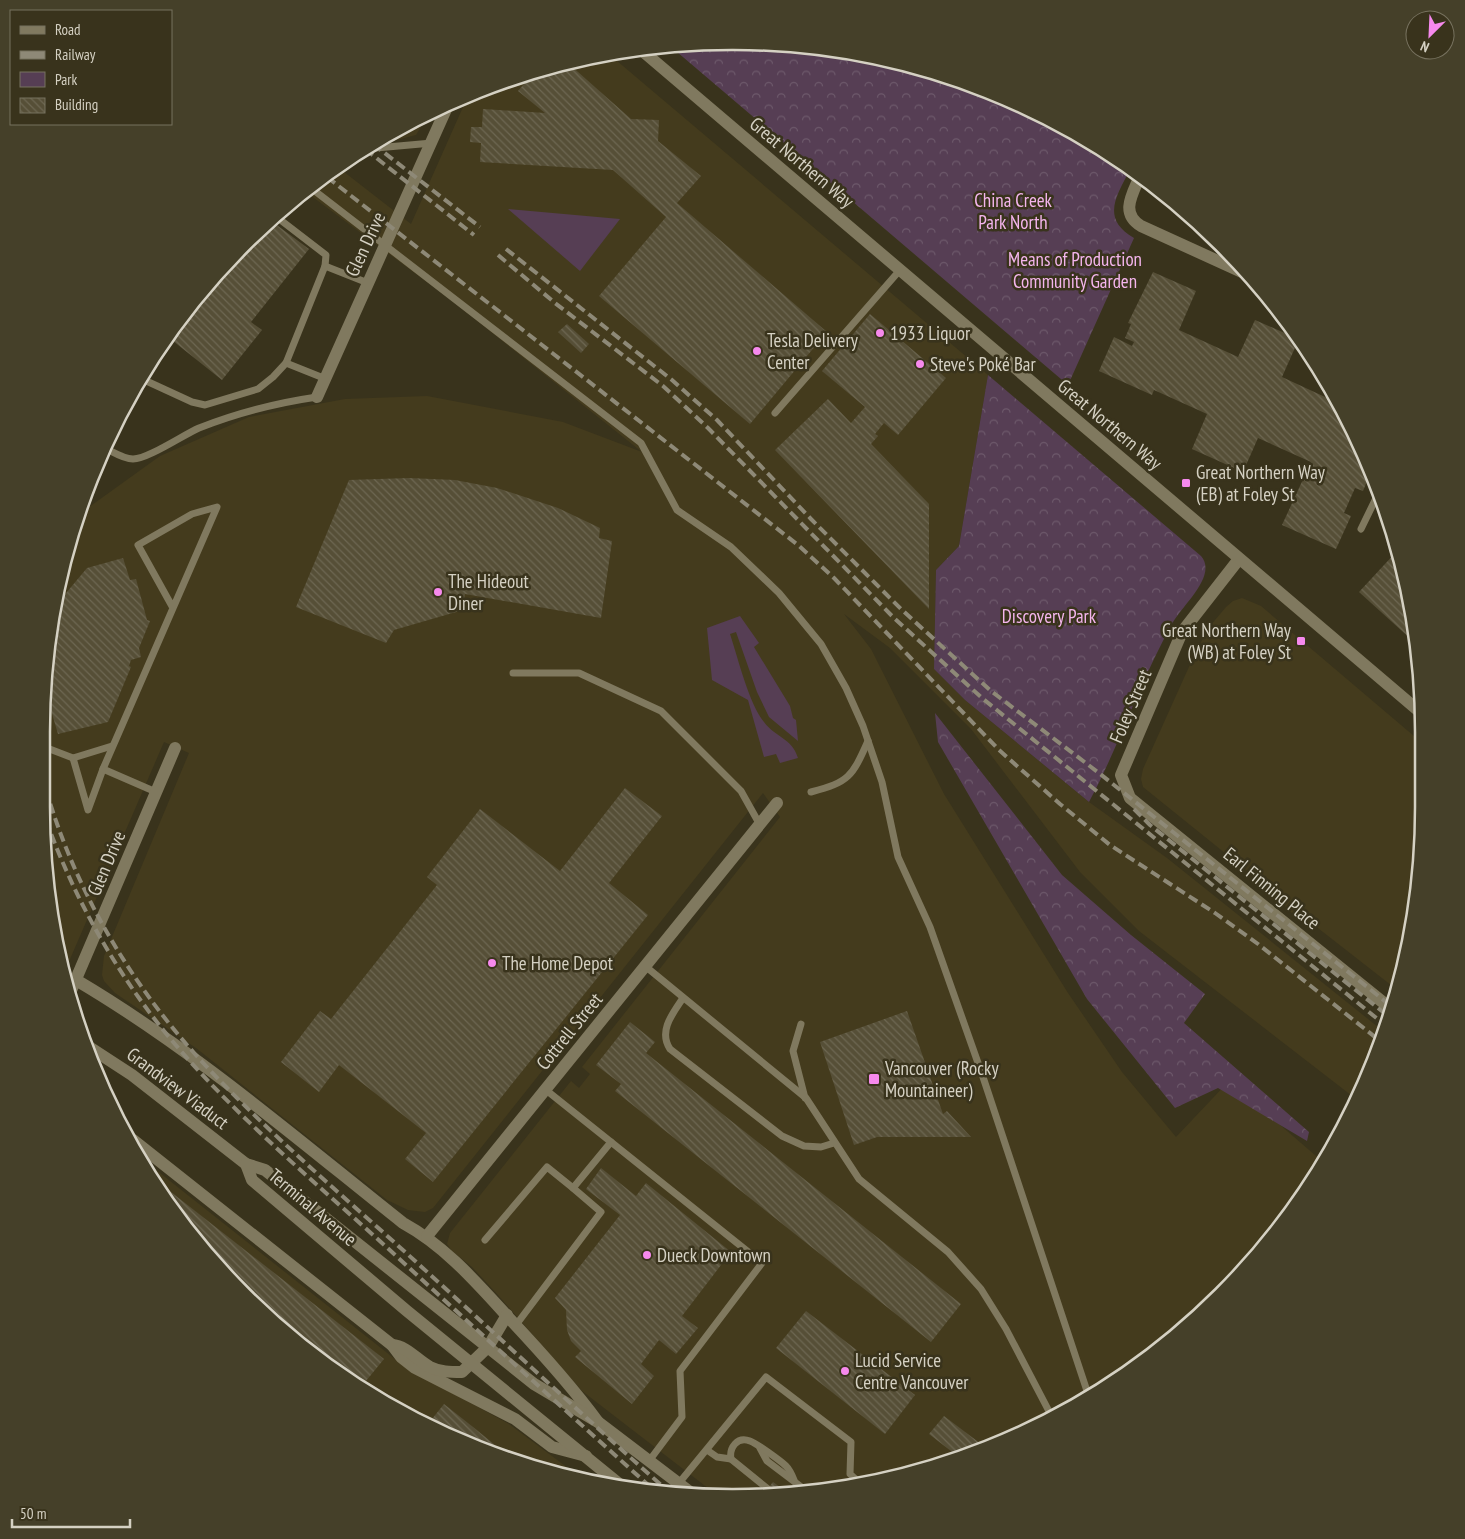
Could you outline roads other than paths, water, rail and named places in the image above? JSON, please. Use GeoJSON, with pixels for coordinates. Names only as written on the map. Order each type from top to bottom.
{"type":"FeatureCollection","features":[{"type":"Feature","properties":{"kind":"street","name":"Great Northern Way"},"geometry":{"type":"LineString","coordinates":[[648,55],[1414,707]]}},
{"type":"Feature","properties":{"kind":"street","name":"Glen Drive"},"geometry":{"type":"LineString","coordinates":[[317,397],[444,114]]}},
{"type":"Feature","properties":{"kind":"street"},"geometry":{"type":"LineString","coordinates":[[1137,183],[1131,197],[1128,213],[1132,220],[1141,226],[1232,267]]}},
{"type":"Feature","properties":{"kind":"street","name":"Foley Street"},"geometry":{"type":"LineString","coordinates":[[1130,798],[1121,775],[1182,632],[1239,559]]}},
{"type":"Feature","properties":{"kind":"street","name":"Glen Drive"},"geometry":{"type":"LineString","coordinates":[[74,985],[175,748]]}},
{"type":"Feature","properties":{"kind":"street","name":"Earl Finning Place"},"geometry":{"type":"LineString","coordinates":[[1130,798],[1386,1004]]}},
{"type":"Feature","properties":{"kind":"street","name":"Cottrell Street"},"geometry":{"type":"LineString","coordinates":[[427,1236],[777,803]]}},
{"type":"Feature","properties":{"kind":"street","name":"Terminal Avenue"},"geometry":{"type":"LineString","coordinates":[[76,980],[125,1008],[175,1042],[403,1223],[427,1236],[474,1278],[578,1395],[598,1422]]}},
{"type":"Feature","properties":{"kind":"street","name":"Grandview Viaduct"},"geometry":{"type":"LineString","coordinates":[[95,1050],[132,1075],[246,1164]]}},
{"type":"Feature","properties":{"kind":"street","name":"Terminal Avenue"},"geometry":{"type":"LineString","coordinates":[[139,1144],[392,1345],[401,1357],[415,1368],[514,1418],[552,1447],[586,1456]]}},
{"type":"Feature","properties":{"kind":"street","name":"Terminal Avenue"},"geometry":{"type":"LineString","coordinates":[[246,1164],[264,1170],[534,1384],[598,1422],[685,1488]]}},
{"type":"Feature","properties":{"kind":"street","name":"Terminal Avenue"},"geometry":{"type":"LineString","coordinates":[[246,1164],[252,1180],[407,1311],[612,1478]]}},
{"type":"Feature","properties":{"kind":"street"},"geometry":{"type":"LineString","coordinates":[[392,1345],[400,1345],[420,1361],[444,1372],[462,1372],[488,1347],[507,1315]]}},
{"type":"Feature","properties":{"kind":"lane"},"geometry":{"type":"LineString","coordinates":[[381,148],[432,143]]}},
{"type":"Feature","properties":{"kind":"lane"},"geometry":{"type":"LineString","coordinates":[[316,192],[641,442],[677,510],[731,547],[779,593],[821,644],[846,688],[868,741],[882,782],[898,857],[930,928],[983,1077],[1087,1390]]}},
{"type":"Feature","properties":{"kind":"lane"},"geometry":{"type":"LineString","coordinates":[[147,381],[192,402],[205,405],[258,388],[273,377],[286,363],[325,266],[326,255],[281,220]]}},
{"type":"Feature","properties":{"kind":"lane"},"geometry":{"type":"LineString","coordinates":[[325,266],[368,283]]}},
{"type":"Feature","properties":{"kind":"lane"},"geometry":{"type":"LineString","coordinates":[[775,413],[900,270]]}},
{"type":"Feature","properties":{"kind":"lane"},"geometry":{"type":"LineString","coordinates":[[286,363],[326,379]]}},
{"type":"Feature","properties":{"kind":"lane"},"geometry":{"type":"LineString","coordinates":[[111,451],[132,459],[144,456],[184,435],[222,420],[287,401],[317,397]]}},
{"type":"Feature","properties":{"kind":"lane"},"geometry":{"type":"LineString","coordinates":[[1362,530],[1375,502]]}},
{"type":"Feature","properties":{"kind":"lane"},"geometry":{"type":"LineString","coordinates":[[73,758],[88,810],[112,746],[173,608],[217,507],[192,514],[138,545],[173,608]]}},
{"type":"Feature","properties":{"kind":"lane"},"geometry":{"type":"LineString","coordinates":[[512,674],[579,673],[662,711],[741,791],[760,825]]}},
{"type":"Feature","properties":{"kind":"lane"},"geometry":{"type":"LineString","coordinates":[[811,792],[838,785],[847,779],[858,763],[868,741]]}},
{"type":"Feature","properties":{"kind":"lane"},"geometry":{"type":"LineString","coordinates":[[50,749],[73,758],[112,746]]}},
{"type":"Feature","properties":{"kind":"lane"},"geometry":{"type":"LineString","coordinates":[[103,769],[156,792]]}},
{"type":"Feature","properties":{"kind":"lane"},"geometry":{"type":"LineString","coordinates":[[645,966],[806,1098]]}},
{"type":"Feature","properties":{"kind":"lane"},"geometry":{"type":"LineString","coordinates":[[683,998],[667,1025],[666,1044],[670,1050],[782,1136],[804,1146],[821,1147],[834,1143]]}},
{"type":"Feature","properties":{"kind":"lane"},"geometry":{"type":"LineString","coordinates":[[801,1024],[793,1051],[806,1098],[834,1143],[859,1179],[948,1252],[981,1289],[1006,1329],[1049,1411]]}},
{"type":"Feature","properties":{"kind":"lane"},"geometry":{"type":"LineString","coordinates":[[546,1090],[762,1263],[680,1371],[682,1417],[649,1461]]}},
{"type":"Feature","properties":{"kind":"lane"},"geometry":{"type":"LineString","coordinates":[[573,1188],[611,1142]]}},
{"type":"Feature","properties":{"kind":"lane"},"geometry":{"type":"LineString","coordinates":[[485,1240],[547,1168],[601,1212],[516,1325]]}},
{"type":"Feature","properties":{"kind":"lane"},"geometry":{"type":"LineString","coordinates":[[679,1483],[766,1377],[851,1442],[850,1474],[854,1478]]}},
{"type":"Feature","properties":{"kind":"lane"},"geometry":{"type":"LineString","coordinates":[[731,1459],[730,1452],[733,1446],[740,1440],[749,1440],[788,1467],[794,1480],[800,1485]]}},
{"type":"Feature","properties":{"kind":"lane"},"geometry":{"type":"LineString","coordinates":[[707,1450],[717,1457],[731,1459],[767,1488]]}},
{"type":"Feature","properties":{"kind":"railway"},"geometry":{"type":"LineString","coordinates":[[379,149],[480,227]]}},
{"type":"Feature","properties":{"kind":"railway"},"geometry":{"type":"LineString","coordinates":[[371,154],[474,235]]}},
{"type":"Feature","properties":{"kind":"railway"},"geometry":{"type":"LineString","coordinates":[[332,181],[798,545],[834,578],[999,750],[1060,804],[1110,845],[1215,913],[1258,944],[1375,1037]]}},
{"type":"Feature","properties":{"kind":"railway"},"geometry":{"type":"LineString","coordinates":[[506,249],[672,380],[717,420],[811,519],[902,610],[991,691],[1099,773],[1386,1002]]}},
{"type":"Feature","properties":{"kind":"railway"},"geometry":{"type":"LineString","coordinates":[[498,255],[555,303],[663,386],[708,428],[894,618],[982,698],[1380,1021]]}},
{"type":"Feature","properties":{"kind":"railway"},"geometry":{"type":"LineString","coordinates":[[50,803],[67,851],[102,924],[145,992],[195,1054],[247,1108],[302,1160],[661,1485]]}},
{"type":"Feature","properties":{"kind":"railway"},"geometry":{"type":"LineString","coordinates":[[1134,809],[1150,825],[1383,1012]]}},
{"type":"Feature","properties":{"kind":"railway"},"geometry":{"type":"LineString","coordinates":[[51,832],[78,896],[109,952],[144,1005],[190,1061],[245,1119],[274,1146],[646,1483]]}},
{"type":"Feature","properties":{"kind":"place","name":"1933 Liquor"},"geometry":{"type":"Point","coordinates":[880,333]}},
{"type":"Feature","properties":{"kind":"place","name":"Tesla Delivery Center"},"geometry":{"type":"Point","coordinates":[757,351]}},
{"type":"Feature","properties":{"kind":"place","name":"Steve's Poké Bar"},"geometry":{"type":"Point","coordinates":[920,364]}},
{"type":"Feature","properties":{"kind":"place","name":"Great Northern Way (EB) at Foley St"},"geometry":{"type":"Point","coordinates":[1186,483]}},
{"type":"Feature","properties":{"kind":"place","name":"The Hideout Diner"},"geometry":{"type":"Point","coordinates":[438,592]}},
{"type":"Feature","properties":{"kind":"place","name":"Great Northern Way (WB) at Foley St"},"geometry":{"type":"Point","coordinates":[1301,641]}},
{"type":"Feature","properties":{"kind":"place","name":"The Home Depot"},"geometry":{"type":"Point","coordinates":[492,963]}},
{"type":"Feature","properties":{"kind":"place","name":"Vancouver (Rocky Mountaineer)"},"geometry":{"type":"Point","coordinates":[874,1079]}},
{"type":"Feature","properties":{"kind":"place","name":"Dueck Downtown"},"geometry":{"type":"Point","coordinates":[647,1255]}},
{"type":"Feature","properties":{"kind":"place","name":"Lucid Service Centre Vancouver"},"geometry":{"type":"Point","coordinates":[845,1371]}},
{"type":"Feature","properties":{"kind":"park label","name":"China Creek Park North"},"geometry":{"type":"Point","coordinates":[1013,211]}},
{"type":"Feature","properties":{"kind":"park label","name":"Means of Production Community Garden"},"geometry":{"type":"Point","coordinates":[1075,270]}},
{"type":"Feature","properties":{"kind":"park label","name":"Discovery Park"},"geometry":{"type":"Point","coordinates":[1049,616]}}]}
